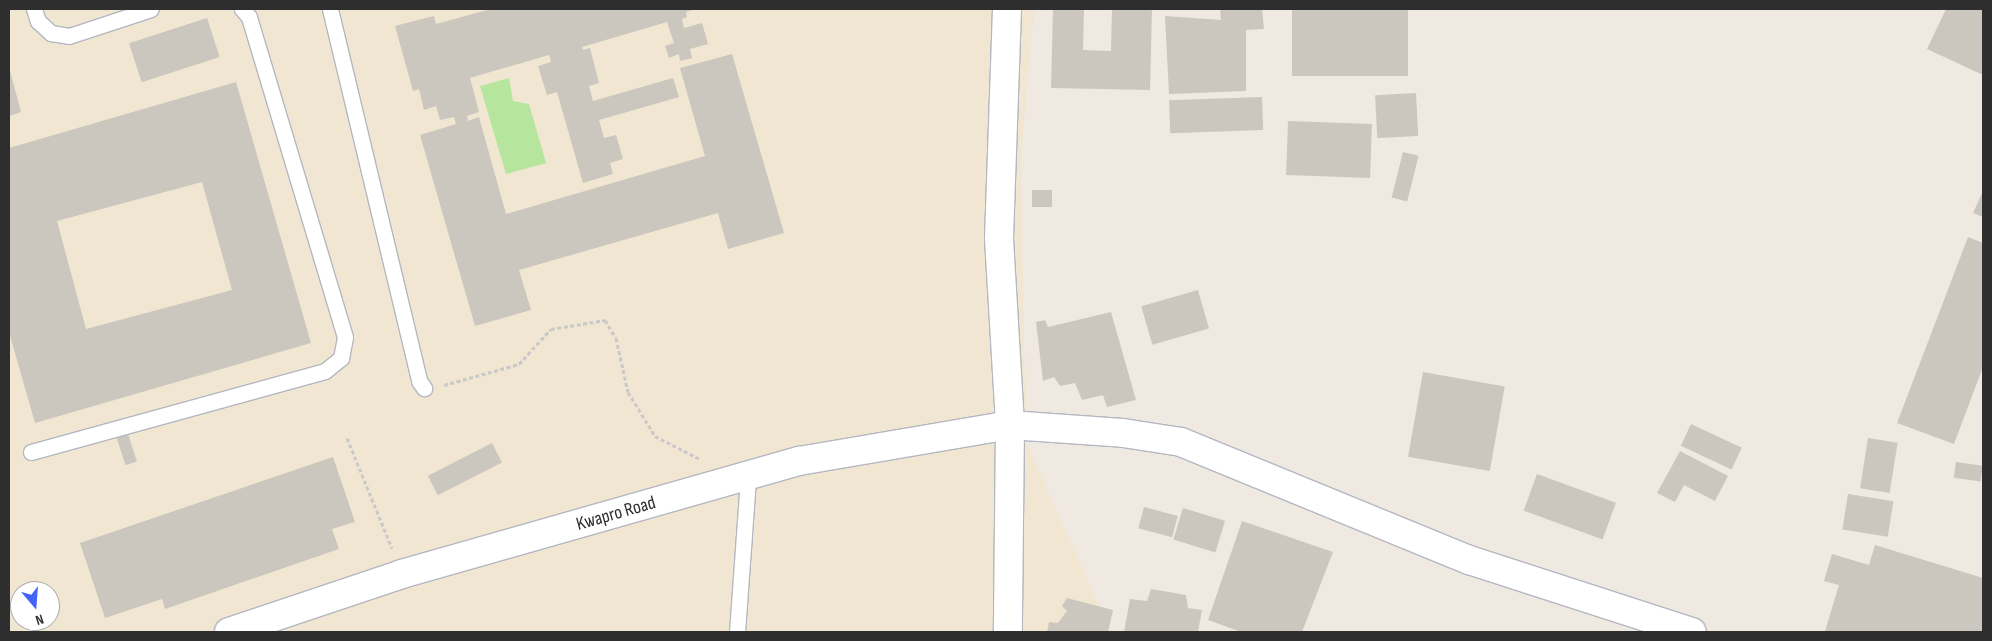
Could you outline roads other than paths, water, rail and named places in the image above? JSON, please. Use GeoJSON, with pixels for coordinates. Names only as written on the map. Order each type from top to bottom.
{"type":"FeatureCollection","features":[{"type":"Feature","properties":{"kind":"street"},"geometry":{"type":"LineString","coordinates":[[1006,9],[999,239],[1010,425],[1008,632]]}},
{"type":"Feature","properties":{"kind":"street","name":"Kwapro Road"},"geometry":{"type":"LineString","coordinates":[[229,632],[402,574],[799,461],[1010,425],[1123,432],[1181,442],[1469,560],[1692,632]]}},
{"type":"Feature","properties":{"kind":"lane"},"geometry":{"type":"LineString","coordinates":[[34,9],[38,21],[52,33],[69,36],[151,9]]}},
{"type":"Feature","properties":{"kind":"lane"},"geometry":{"type":"LineString","coordinates":[[31,452],[326,371],[341,358],[345,337],[249,17],[242,9]]}},
{"type":"Feature","properties":{"kind":"lane"},"geometry":{"type":"LineString","coordinates":[[330,9],[419,381],[424,388]]}},
{"type":"Feature","properties":{"kind":"lane"},"geometry":{"type":"LineString","coordinates":[[737,632],[748,477]]}}]}
